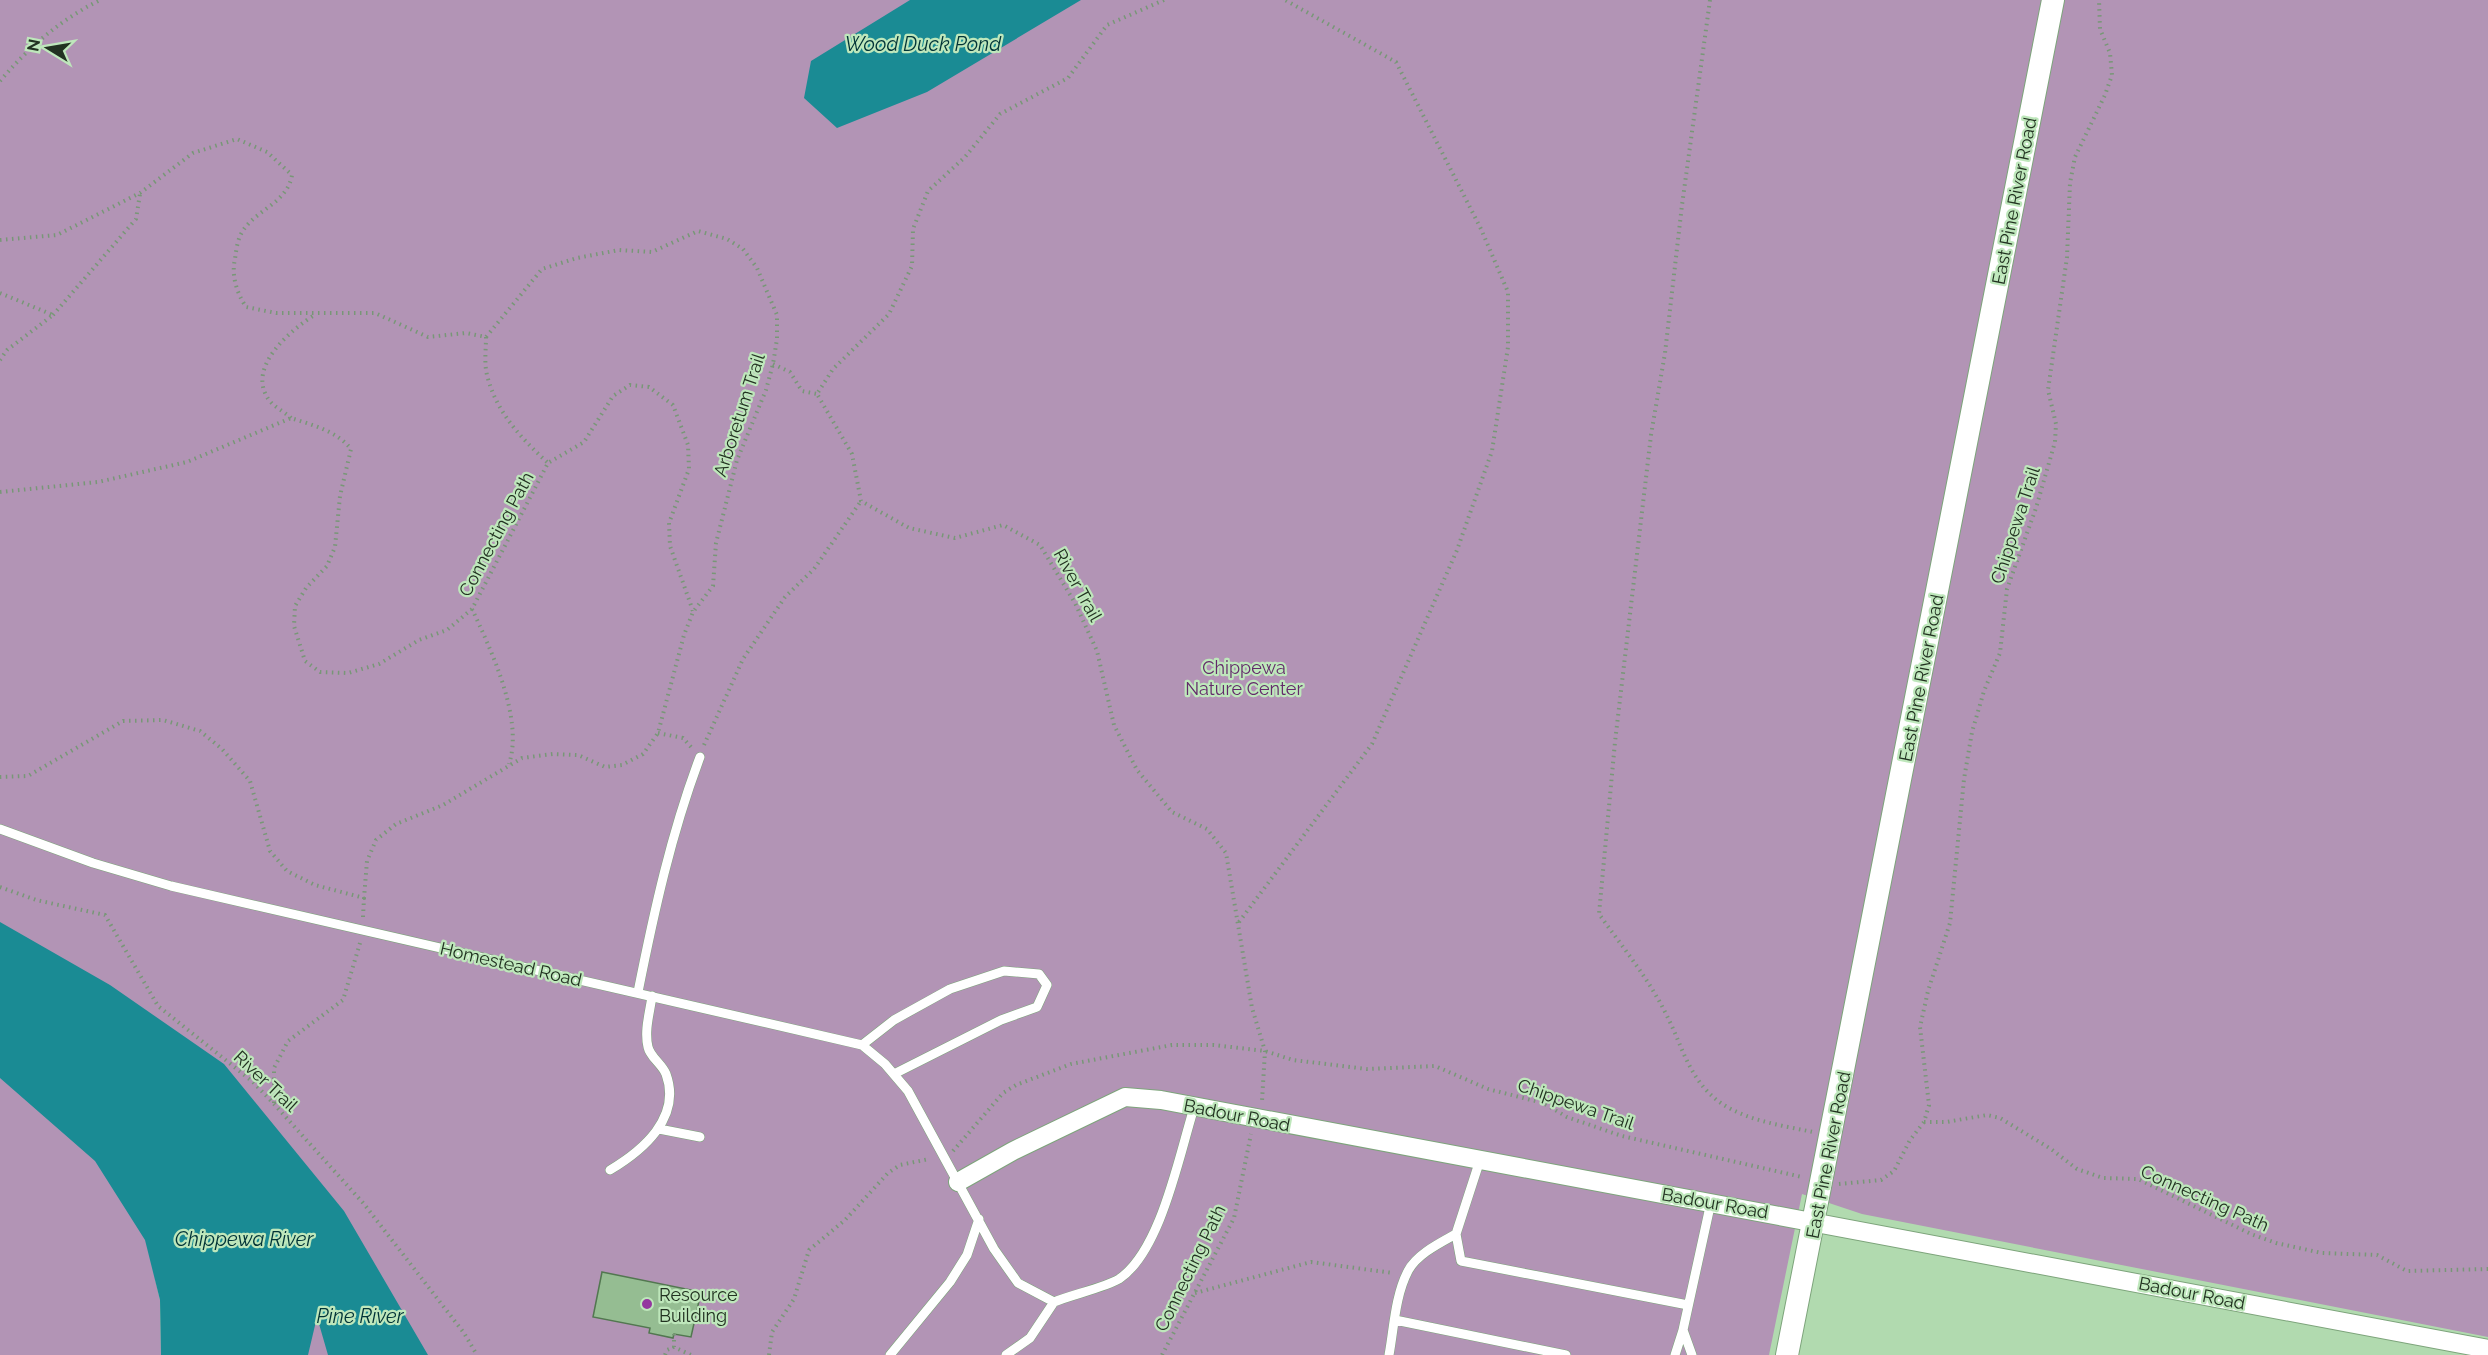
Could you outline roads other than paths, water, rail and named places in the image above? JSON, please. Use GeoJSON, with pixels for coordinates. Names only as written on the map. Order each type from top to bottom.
{"type":"FeatureCollection","features":[{"type":"Feature","properties":{"kind":"street","name":"East Pine River Road"},"geometry":{"type":"LineString","coordinates":[[1787,1355],[1832,1136],[2053,0]]}},
{"type":"Feature","properties":{"kind":"street","name":"Badour Road"},"geometry":{"type":"LineString","coordinates":[[958,1182],[1022,1146],[1125,1097],[1161,1101],[1815,1221],[2488,1349]]}},
{"type":"Feature","properties":{"kind":"lane"},"geometry":{"type":"LineString","coordinates":[[638,992],[656,898],[681,807],[700,757]]}},
{"type":"Feature","properties":{"kind":"lane","name":"Homestead Road"},"geometry":{"type":"LineString","coordinates":[[0,829],[93,863],[171,886],[862,1045],[894,1074],[908,1091],[979,1218],[993,1249],[1018,1283],[1054,1302]]}},
{"type":"Feature","properties":{"kind":"lane"},"geometry":{"type":"LineString","coordinates":[[862,1045],[894,1020],[950,989],[1004,971],[1039,974],[1047,985],[1037,1007],[1001,1020],[894,1074]]}},
{"type":"Feature","properties":{"kind":"lane"},"geometry":{"type":"LineString","coordinates":[[610,1170],[636,1154],[659,1129],[669,1102],[666,1074],[648,1048],[647,1027],[652,996]]}},
{"type":"Feature","properties":{"kind":"lane"},"geometry":{"type":"LineString","coordinates":[[1006,1355],[1030,1338],[1054,1302],[1119,1279],[1144,1253],[1173,1183],[1194,1108]]}},
{"type":"Feature","properties":{"kind":"lane"},"geometry":{"type":"LineString","coordinates":[[659,1129],[700,1137]]}},
{"type":"Feature","properties":{"kind":"lane"},"geometry":{"type":"LineString","coordinates":[[1480,1160],[1456,1234],[1461,1261],[1688,1305]]}},
{"type":"Feature","properties":{"kind":"lane"},"geometry":{"type":"LineString","coordinates":[[1675,1355],[1683,1330],[1711,1202]]}},
{"type":"Feature","properties":{"kind":"lane"},"geometry":{"type":"LineString","coordinates":[[890,1355],[950,1282],[966,1255],[979,1218]]}},
{"type":"Feature","properties":{"kind":"lane"},"geometry":{"type":"LineString","coordinates":[[1389,1355],[1408,1270],[1430,1248],[1456,1234]]}},
{"type":"Feature","properties":{"kind":"lane"},"geometry":{"type":"LineString","coordinates":[[1395,1320],[1566,1355]]}},
{"type":"Feature","properties":{"kind":"lane"},"geometry":{"type":"LineString","coordinates":[[1683,1330],[1692,1355]]}},
{"type":"Feature","properties":{"kind":"water","name":"Wood Duck Pond"},"geometry":{"type":"Polygon","coordinates":[[[910,0],[1081,0],[927,92],[837,128],[804,98],[811,61],[910,0]]]}},
{"type":"Feature","properties":{"kind":"water","name":"Chippewa River"},"geometry":{"type":"Polygon","coordinates":[[[0,922],[110,985],[224,1064],[344,1211],[428,1355],[328,1355],[317,1317],[308,1355],[161,1355],[160,1300],[145,1240],[95,1161],[0,1078],[0,922]]]}},
{"type":"Feature","properties":{"kind":"place","name":"Resource Building"},"geometry":{"type":"Point","coordinates":[647,1304]}},
{"type":"Feature","properties":{"kind":"park label","name":"Chippewa Nature Center"},"geometry":{"type":"Point","coordinates":[1244,677]}},
{"type":"Feature","properties":{"kind":"water label","name":"Pine River"},"geometry":{"type":"Point","coordinates":[360,1316]}}]}
